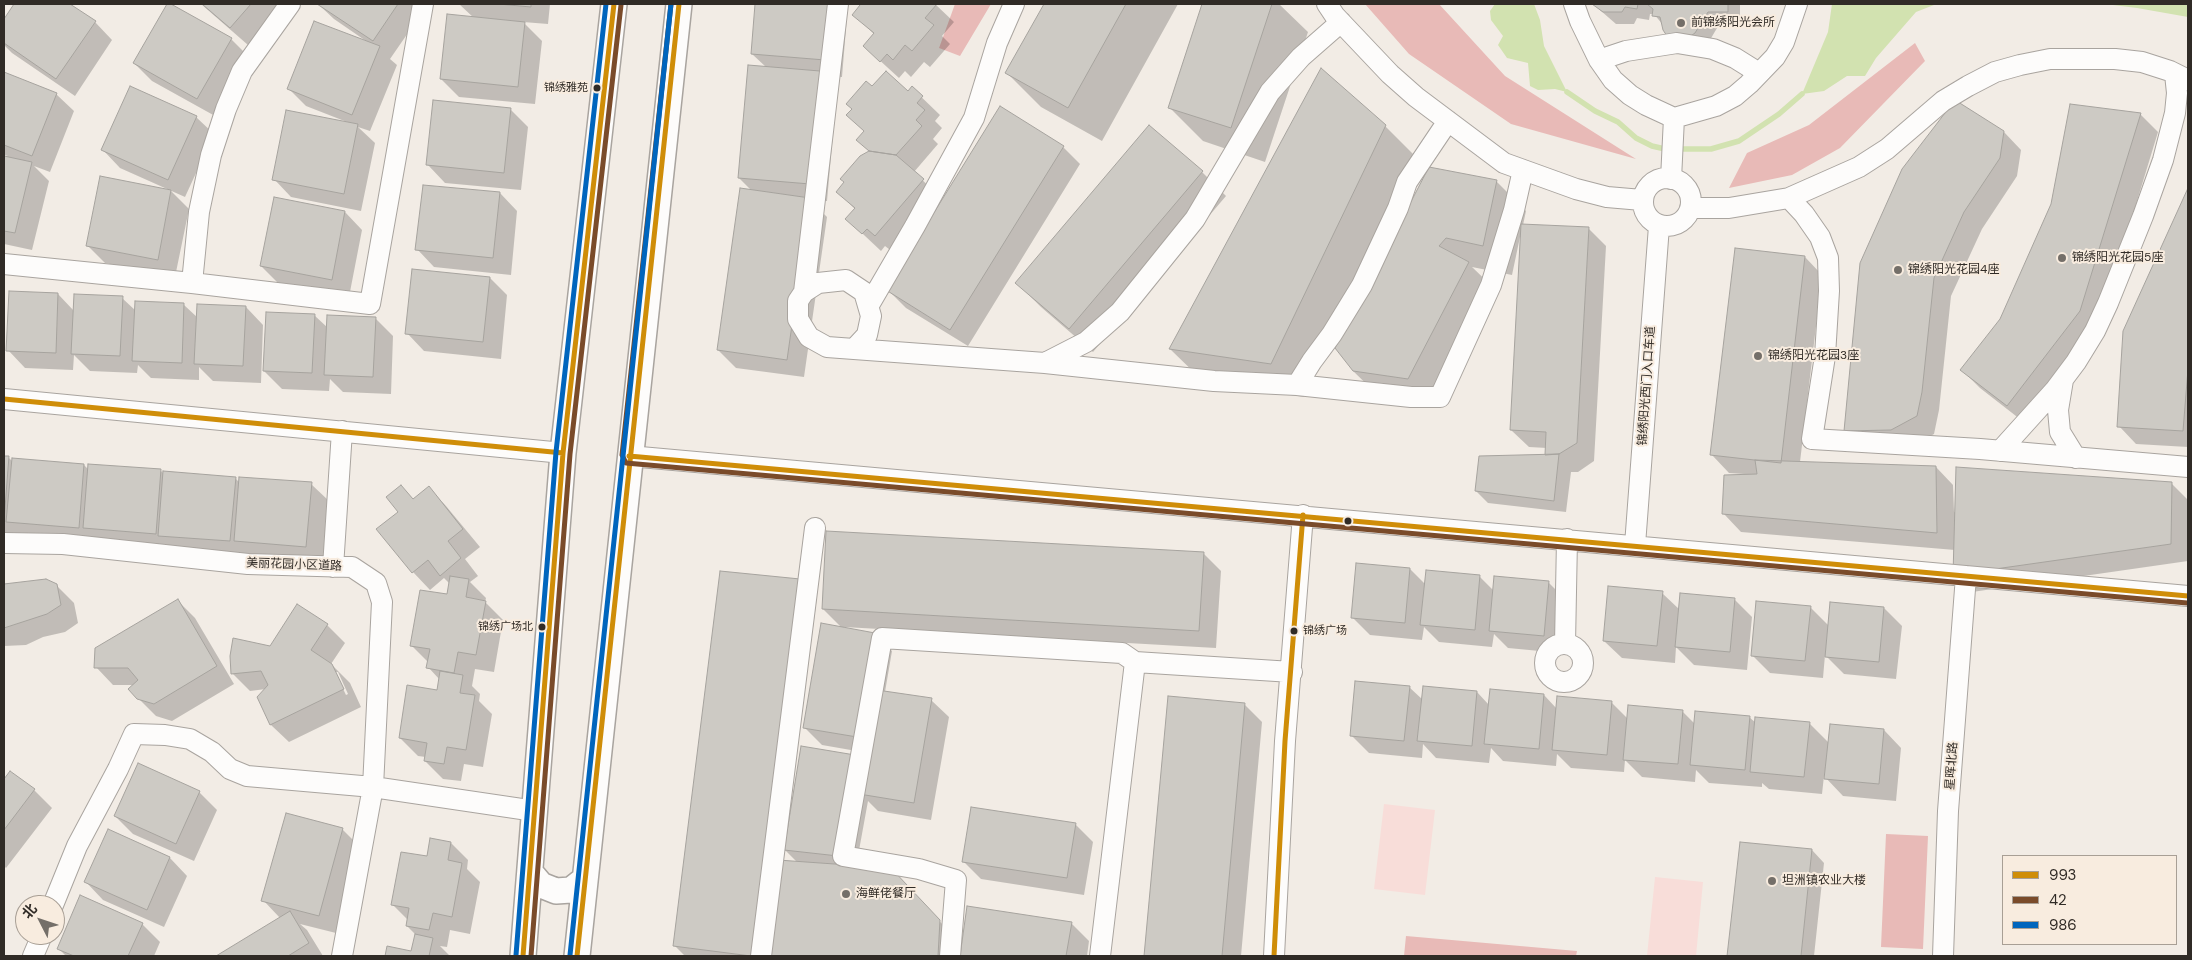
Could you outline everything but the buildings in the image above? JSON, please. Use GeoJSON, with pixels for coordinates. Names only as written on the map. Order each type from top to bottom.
{"type":"FeatureCollection","features":[{"type":"Feature","properties":{"kind":"main road"},"geometry":{"type":"LineString","coordinates":[[523,956],[563,453],[614,4]]}},
{"type":"Feature","properties":{"kind":"main road"},"geometry":{"type":"LineString","coordinates":[[577,956],[678,4]]}},
{"type":"Feature","properties":{"kind":"main road"},"geometry":{"type":"LineString","coordinates":[[530,872],[541,886],[556,891],[571,890],[585,879]]}},
{"type":"Feature","properties":{"kind":"street"},"geometry":{"type":"LineString","coordinates":[[192,283],[200,212],[211,156],[226,108],[242,71],[290,4]]}},
{"type":"Feature","properties":{"kind":"street"},"geometry":{"type":"LineString","coordinates":[[4,264],[192,283],[370,304],[423,4]]}},
{"type":"Feature","properties":{"kind":"street"},"geometry":{"type":"LineString","coordinates":[[804,292],[838,4]]}},
{"type":"Feature","properties":{"kind":"street"},"geometry":{"type":"LineString","coordinates":[[869,305],[974,118],[997,43],[1014,4]]}},
{"type":"Feature","properties":{"kind":"street"},"geometry":{"type":"LineString","coordinates":[[1327,4],[1390,74],[1504,163],[1576,189],[1607,197],[1642,200]]}},
{"type":"Feature","properties":{"kind":"street"},"geometry":{"type":"LineString","coordinates":[[1574,4],[1580,22],[1599,60],[1613,80],[1630,95],[1661,113],[1674,118],[1716,106],[1735,96],[1775,57],[1784,42],[1797,4]]}},
{"type":"Feature","properties":{"kind":"street"},"geometry":{"type":"LineString","coordinates":[[1046,363],[1086,342],[1120,312],[1195,219],[1270,92],[1301,56],[1342,22]]}},
{"type":"Feature","properties":{"kind":"street"},"geometry":{"type":"LineString","coordinates":[[1599,60],[1626,51],[1677,43],[1713,49],[1735,58],[1759,73]]}},
{"type":"Feature","properties":{"kind":"street"},"geometry":{"type":"LineString","coordinates":[[1690,208],[1738,207],[1790,198],[1859,167],[1887,148],[1943,101],[1995,72],[2050,60],[2085,59],[2142,62],[2182,77],[2177,93],[2170,136],[2154,189],[2095,331],[2064,378],[2000,451]]}},
{"type":"Feature","properties":{"kind":"street"},"geometry":{"type":"LineString","coordinates":[[1671,178],[1674,118]]}},
{"type":"Feature","properties":{"kind":"street"},"geometry":{"type":"LineString","coordinates":[[1297,384],[1332,334],[1362,284],[1398,208],[1407,182],[1448,121]]}},
{"type":"Feature","properties":{"kind":"street"},"geometry":{"type":"LineString","coordinates":[[854,350],[867,335],[871,316],[864,292],[846,280],[818,284],[804,292],[798,300],[798,319],[809,337],[827,347],[854,350],[1046,363],[1214,381],[1297,384],[1411,397],[1440,397],[1491,285],[1514,210],[1523,170]]}},
{"type":"Feature","properties":{"kind":"street"},"geometry":{"type":"LineString","coordinates":[[1663,178],[1671,178],[1678,181],[1689,192],[1690,208],[1688,215],[1676,225],[1660,226],[1646,216],[1642,200],[1650,185],[1663,178]]}},
{"type":"Feature","properties":{"kind":"street"},"geometry":{"type":"LineString","coordinates":[[1790,198],[1820,237],[1828,258],[1829,291],[1825,356],[1812,439],[2000,451],[2188,467]]}},
{"type":"Feature","properties":{"kind":"street","name":"锦绣阳光西门入口车道"},"geometry":{"type":"LineString","coordinates":[[1634,546],[1660,226]]}},
{"type":"Feature","properties":{"kind":"street"},"geometry":{"type":"LineString","coordinates":[[2064,378],[2058,410],[2060,432],[2076,458]]}},
{"type":"Feature","properties":{"kind":"street"},"geometry":{"type":"LineString","coordinates":[[4,399],[563,453]]}},
{"type":"Feature","properties":{"kind":"street"},"geometry":{"type":"LineString","coordinates":[[333,566],[342,432]]}},
{"type":"Feature","properties":{"kind":"street"},"geometry":{"type":"LineString","coordinates":[[629,456],[1303,515],[2188,596]]}},
{"type":"Feature","properties":{"kind":"street"},"geometry":{"type":"LineString","coordinates":[[1274,956],[1286,741],[1303,515]]}},
{"type":"Feature","properties":{"kind":"street"},"geometry":{"type":"LineString","coordinates":[[760,956],[815,528]]}},
{"type":"Feature","properties":{"kind":"street"},"geometry":{"type":"LineString","coordinates":[[1565,644],[1567,539]]}},
{"type":"Feature","properties":{"kind":"street","name":"美丽花园小区道路"},"geometry":{"type":"LineString","coordinates":[[4,543],[62,544],[248,564],[352,567],[376,582],[382,602],[372,787],[342,956]]}},
{"type":"Feature","properties":{"kind":"street","name":"星晖北路"},"geometry":{"type":"LineString","coordinates":[[1943,956],[1948,811],[1966,576]]}},
{"type":"Feature","properties":{"kind":"street"},"geometry":{"type":"LineString","coordinates":[[950,956],[956,880],[919,869],[843,856],[882,638],[1122,653],[1135,662],[1292,672]]}},
{"type":"Feature","properties":{"kind":"street"},"geometry":{"type":"LineString","coordinates":[[1100,956],[1135,662]]}},
{"type":"Feature","properties":{"kind":"street"},"geometry":{"type":"LineString","coordinates":[[57,895],[77,846],[118,770],[134,734],[165,734],[190,739],[212,752],[230,769],[247,776],[372,787],[535,810]]}},
{"type":"Feature","properties":{"kind":"shaded area"},"geometry":{"type":"Polygon","coordinates":[[[955,4],[991,4],[960,56],[939,48],[955,4]]]}},
{"type":"Feature","properties":{"kind":"shaded area"},"geometry":{"type":"Polygon","coordinates":[[[1365,4],[1439,4],[1505,76],[1636,159],[1511,124],[1409,54],[1365,4]]]}},
{"type":"Feature","properties":{"kind":"shaded area"},"geometry":{"type":"Polygon","coordinates":[[[1495,4],[1534,4],[1540,20],[1544,46],[1567,92],[1555,89],[1538,90],[1530,86],[1528,63],[1507,58],[1498,45],[1503,36],[1491,20],[1490,11],[1495,4]]]}},
{"type":"Feature","properties":{"kind":"shaded area"},"geometry":{"type":"Polygon","coordinates":[[[1832,4],[1945,4],[1934,5],[1916,12],[1876,58],[1865,76],[1847,76],[1824,91],[1802,94],[1828,32],[1832,4]]]}},
{"type":"Feature","properties":{"kind":"shaded area"},"geometry":{"type":"Polygon","coordinates":[[[2105,4],[2188,4],[2188,17],[2137,8],[2105,4]]]}},
{"type":"Feature","properties":{"kind":"shaded area"},"geometry":{"type":"Polygon","coordinates":[[[1915,43],[1925,61],[1840,148],[1792,175],[1729,188],[1747,153],[1809,125],[1915,43]]]}},
{"type":"Feature","properties":{"kind":"shaded area"},"geometry":{"type":"Polygon","coordinates":[[[1384,804],[1435,810],[1425,895],[1374,889],[1384,804]]]}},
{"type":"Feature","properties":{"kind":"shaded area"},"geometry":{"type":"Polygon","coordinates":[[[1886,834],[1928,836],[1923,949],[1881,947],[1886,834]]]}},
{"type":"Feature","properties":{"kind":"shaded area"},"geometry":{"type":"Polygon","coordinates":[[[1655,877],[1703,882],[1696,956],[1647,956],[1655,877]]]}},
{"type":"Feature","properties":{"kind":"shaded area"},"geometry":{"type":"Polygon","coordinates":[[[1406,936],[1577,951],[1576,956],[1404,956],[1406,936]]]}},
{"type":"Feature","properties":{"kind":"waterway"},"geometry":{"type":"LineString","coordinates":[[1567,92],[1595,111],[1618,122],[1636,138],[1652,146],[1665,149],[1711,149],[1739,141],[1779,114],[1802,94]]}},
{"type":"Feature","properties":{"kind":"transit line","name":"986"},"geometry":{"type":"LineString","coordinates":[[516,955],[556,452],[606,4]]}},
{"type":"Feature","properties":{"kind":"transit line","name":"993"},"geometry":{"type":"LineString","coordinates":[[523,956],[563,453],[614,4]]}},
{"type":"Feature","properties":{"kind":"transit line","name":"42"},"geometry":{"type":"LineString","coordinates":[[671,4],[622,455],[626,463],[2187,603]]}},
{"type":"Feature","properties":{"kind":"transit line","name":"986"},"geometry":{"type":"LineString","coordinates":[[570,955],[671,4]]}},
{"type":"Feature","properties":{"kind":"transit line","name":"993"},"geometry":{"type":"LineString","coordinates":[[577,956],[679,4]]}},
{"type":"Feature","properties":{"kind":"transit line","name":"42"},"geometry":{"type":"LineString","coordinates":[[531,956],[570,454],[621,5]]}},
{"type":"Feature","properties":{"kind":"transit line","name":"993"},"geometry":{"type":"LineString","coordinates":[[4,399],[563,453]]}},
{"type":"Feature","properties":{"kind":"transit line","name":"993"},"geometry":{"type":"LineString","coordinates":[[629,456],[2188,596]]}},
{"type":"Feature","properties":{"kind":"transit line","name":"993"},"geometry":{"type":"LineString","coordinates":[[1274,956],[1285,741],[1303,515]]}},
{"type":"Feature","properties":{"kind":"place","name":"前锦绣阳光会所"},"geometry":{"type":"Point","coordinates":[1681,23]}},
{"type":"Feature","properties":{"kind":"place","name":"锦绣雅苑"},"geometry":{"type":"Point","coordinates":[597,88]}},
{"type":"Feature","properties":{"kind":"place","name":"锦绣阳光花园5座"},"geometry":{"type":"Point","coordinates":[2062,258]}},
{"type":"Feature","properties":{"kind":"place","name":"锦绣阳光花园4座"},"geometry":{"type":"Point","coordinates":[1898,270]}},
{"type":"Feature","properties":{"kind":"place","name":"锦绣阳光花园3座"},"geometry":{"type":"Point","coordinates":[1758,356]}},
{"type":"Feature","properties":{"kind":"place","name":"锦绣广场北"},"geometry":{"type":"Point","coordinates":[542,627]}},
{"type":"Feature","properties":{"kind":"place","name":"锦绣广场"},"geometry":{"type":"Point","coordinates":[1294,631]}},
{"type":"Feature","properties":{"kind":"place","name":"坦洲镇农业大楼"},"geometry":{"type":"Point","coordinates":[1772,881]}},
{"type":"Feature","properties":{"kind":"place","name":"海鲜佬餐厅"},"geometry":{"type":"Point","coordinates":[846,894]}}]}
